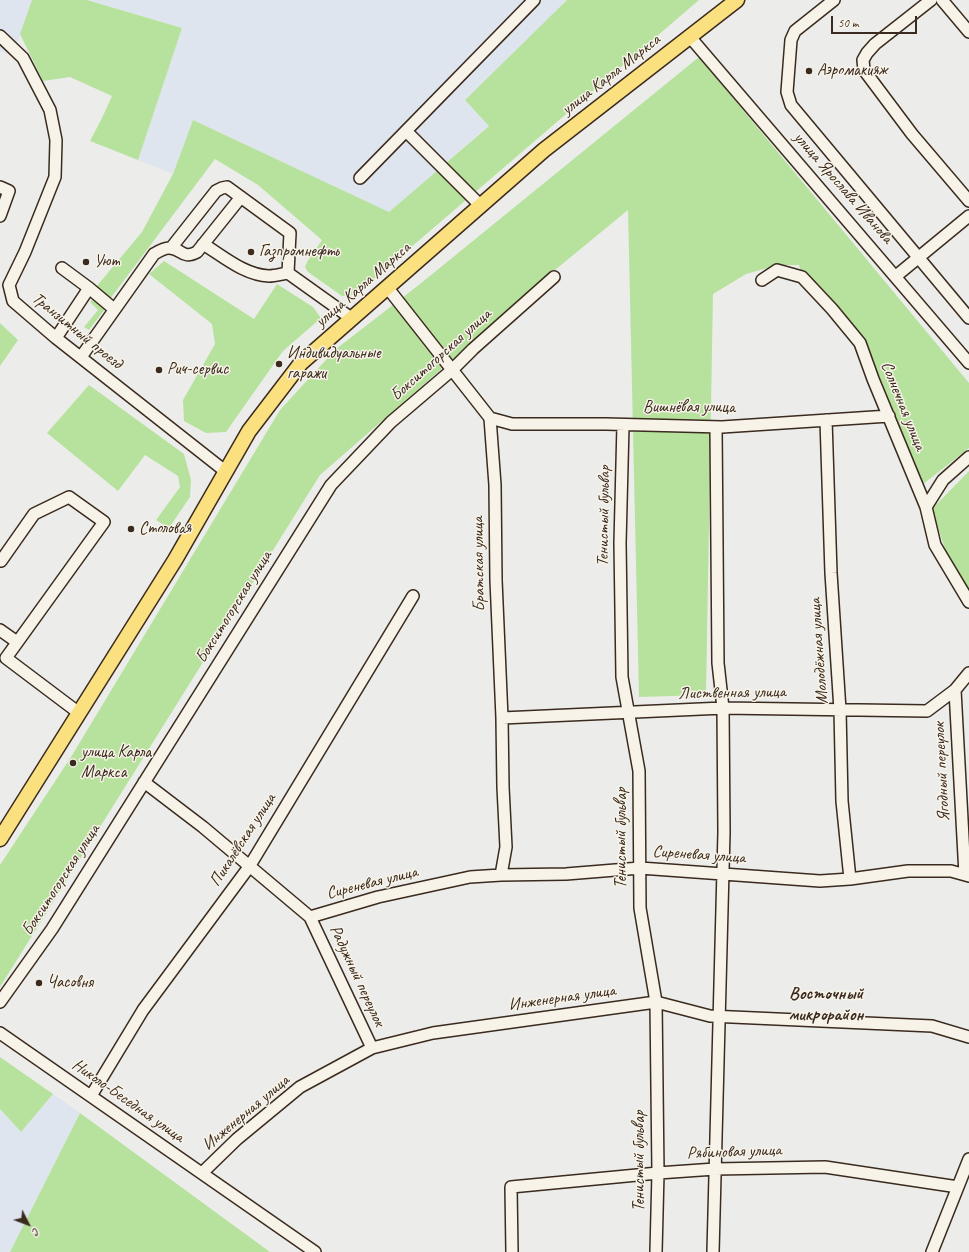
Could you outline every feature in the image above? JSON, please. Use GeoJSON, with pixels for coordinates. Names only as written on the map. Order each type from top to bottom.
{"type":"FeatureCollection","features":[{"type":"Feature","properties":{"kind":"main road","name":"улица Карла Маркса"},"geometry":{"type":"LineString","coordinates":[[0,839],[175,560],[249,431],[301,364],[351,318],[544,150],[737,0]]}},
{"type":"Feature","properties":{"kind":"street"},"geometry":{"type":"LineString","coordinates":[[360,178],[534,0]]}},
{"type":"Feature","properties":{"kind":"street"},"geometry":{"type":"LineString","coordinates":[[834,0],[795,31],[791,40],[787,92],[791,104],[969,318]]}},
{"type":"Feature","properties":{"kind":"street"},"geometry":{"type":"LineString","coordinates":[[931,0],[867,52],[863,60],[864,70],[912,134],[969,201]]}},
{"type":"Feature","properties":{"kind":"street"},"geometry":{"type":"LineString","coordinates":[[942,0],[969,32]]}},
{"type":"Feature","properties":{"kind":"street","name":"Транзитный проезд"},"geometry":{"type":"LineString","coordinates":[[0,36],[23,58],[50,110],[56,140],[55,177],[25,252],[4,283],[13,301],[56,338],[225,471]]}},
{"type":"Feature","properties":{"kind":"street","name":"улица Ярослава Иванова"},"geometry":{"type":"LineString","coordinates":[[690,37],[969,363]]}},
{"type":"Feature","properties":{"kind":"street"},"geometry":{"type":"LineString","coordinates":[[406,131],[480,205]]}},
{"type":"Feature","properties":{"kind":"street"},"geometry":{"type":"LineString","coordinates":[[0,187],[9,191],[0,216]]}},
{"type":"Feature","properties":{"kind":"street"},"geometry":{"type":"LineString","coordinates":[[81,357],[154,254],[171,248],[216,191],[222,188],[227,188],[241,196],[290,233],[288,273]]}},
{"type":"Feature","properties":{"kind":"street"},"geometry":{"type":"LineString","coordinates":[[171,248],[184,255],[191,255],[197,252],[241,196]]}},
{"type":"Feature","properties":{"kind":"street"},"geometry":{"type":"LineString","coordinates":[[896,276],[969,216]]}},
{"type":"Feature","properties":{"kind":"street"},"geometry":{"type":"LineString","coordinates":[[204,244],[246,271],[270,276],[288,273],[351,318]]}},
{"type":"Feature","properties":{"kind":"street"},"geometry":{"type":"LineString","coordinates":[[62,268],[114,309]]}},
{"type":"Feature","properties":{"kind":"street","name":"Солнечная улица"},"geometry":{"type":"LineString","coordinates":[[762,280],[776,270],[802,277],[832,309],[860,343],[872,379],[889,416],[926,507],[934,545],[969,602]]}},
{"type":"Feature","properties":{"kind":"street","name":"Бокситогорская улица"},"geometry":{"type":"LineString","coordinates":[[0,1002],[52,929],[331,485],[391,422],[452,370],[473,349],[554,277]]}},
{"type":"Feature","properties":{"kind":"street"},"geometry":{"type":"LineString","coordinates":[[387,287],[490,418]]}},
{"type":"Feature","properties":{"kind":"street"},"geometry":{"type":"LineString","coordinates":[[56,338],[88,288]]}},
{"type":"Feature","properties":{"kind":"street","name":"Вишнёвая улица"},"geometry":{"type":"LineString","coordinates":[[490,418],[512,424],[716,427],[889,416]]}},
{"type":"Feature","properties":{"kind":"street","name":"Братская улица"},"geometry":{"type":"LineString","coordinates":[[490,418],[495,485],[496,580],[506,847],[501,875]]}},
{"type":"Feature","properties":{"kind":"street","name":"Молодёжная улица"},"geometry":{"type":"LineString","coordinates":[[826,420],[831,574],[840,710],[842,801],[850,879]]}},
{"type":"Feature","properties":{"kind":"street","name":"Тенистый бульвар"},"geometry":{"type":"LineString","coordinates":[[623,425],[620,543],[622,677],[639,771],[640,908],[656,1002],[658,1173],[656,1252]]}},
{"type":"Feature","properties":{"kind":"street"},"geometry":{"type":"LineString","coordinates":[[713,1252],[724,832],[723,708],[718,663],[716,427]]}},
{"type":"Feature","properties":{"kind":"street"},"geometry":{"type":"LineString","coordinates":[[926,507],[943,480],[969,457]]}},
{"type":"Feature","properties":{"kind":"street"},"geometry":{"type":"LineString","coordinates":[[1,561],[34,514],[69,497],[104,522],[6,658],[79,713]]}},
{"type":"Feature","properties":{"kind":"street","name":"Пикалёвская улица"},"geometry":{"type":"LineString","coordinates":[[91,1096],[143,1010],[249,867],[413,596]]}},
{"type":"Feature","properties":{"kind":"street"},"geometry":{"type":"LineString","coordinates":[[0,630],[17,642]]}},
{"type":"Feature","properties":{"kind":"street"},"geometry":{"type":"LineString","coordinates":[[955,690],[969,673]]}},
{"type":"Feature","properties":{"kind":"street","name":"Лиственная улица"},"geometry":{"type":"LineString","coordinates":[[502,718],[723,708],[927,711],[955,690]]}},
{"type":"Feature","properties":{"kind":"street","name":"Ягодный переулок"},"geometry":{"type":"LineString","coordinates":[[955,690],[967,875]]}},
{"type":"Feature","properties":{"kind":"street","name":"Радужный переулок"},"geometry":{"type":"LineString","coordinates":[[144,782],[203,827],[310,917],[372,1048]]}},
{"type":"Feature","properties":{"kind":"street","name":"Сиреневая улица"},"geometry":{"type":"LineString","coordinates":[[310,917],[378,897],[470,878],[501,875],[566,874],[640,868],[820,881],[850,879],[908,871],[951,871],[967,875]]}},
{"type":"Feature","properties":{"kind":"street","name":"Инженерная улица"},"geometry":{"type":"LineString","coordinates":[[202,1173],[237,1140],[300,1087],[372,1048],[433,1033],[656,1002],[718,1017],[932,1026],[969,1037]]}},
{"type":"Feature","properties":{"kind":"street","name":"Николо-Беседная улица"},"geometry":{"type":"LineString","coordinates":[[0,1033],[315,1252]]}},
{"type":"Feature","properties":{"kind":"street"},"geometry":{"type":"LineString","coordinates":[[932,1252],[969,1159]]}},
{"type":"Feature","properties":{"kind":"street","name":"Рябиновая улица"},"geometry":{"type":"LineString","coordinates":[[512,1252],[511,1187],[715,1169],[825,1167],[958,1187]]}},
{"type":"Feature","properties":{"kind":"shaded area"},"geometry":{"type":"Polygon","coordinates":[[[0,0],[32,0],[13,56],[0,51],[0,0]]]}},
{"type":"Feature","properties":{"kind":"shaded area"},"geometry":{"type":"Polygon","coordinates":[[[87,0],[567,0],[465,100],[489,125],[389,212],[193,120],[173,174],[138,160],[182,28],[87,0]]]}},
{"type":"Feature","properties":{"kind":"shaded area"},"geometry":{"type":"Polygon","coordinates":[[[53,1094],[80,1113],[10,1252],[0,1252],[0,1109],[21,1132],[53,1094]]]}},
{"type":"Feature","properties":{"kind":"green space"},"geometry":{"type":"Polygon","coordinates":[[[32,0],[87,0],[182,28],[138,160],[90,141],[112,96],[70,77],[43,81],[20,34],[32,0]]]}},
{"type":"Feature","properties":{"kind":"green space"},"geometry":{"type":"Polygon","coordinates":[[[567,0],[699,0],[360,291],[353,295],[342,296],[308,272],[305,267],[307,262],[322,240],[258,185],[215,159],[110,299],[96,287],[142,232],[173,174],[193,120],[389,212],[489,126],[465,100],[567,0]]]}},
{"type":"Feature","properties":{"kind":"green space"},"geometry":{"type":"Polygon","coordinates":[[[699,57],[969,383],[969,448],[922,485],[882,382],[855,335],[802,277],[799,265],[778,265],[746,274],[713,294],[706,695],[639,697],[628,210],[555,270],[320,475],[0,987],[0,865],[71,757],[280,410],[336,349],[420,284],[699,57]]]}},
{"type":"Feature","properties":{"kind":"green space"},"geometry":{"type":"Polygon","coordinates":[[[164,261],[254,319],[277,284],[313,307],[321,318],[283,351],[226,432],[206,433],[184,421],[183,400],[215,344],[212,324],[149,274],[164,261]]]}},
{"type":"Feature","properties":{"kind":"green space"},"geometry":{"type":"Polygon","coordinates":[[[94,298],[105,309],[89,330],[84,327],[98,310],[90,302],[94,298]]]}},
{"type":"Feature","properties":{"kind":"green space"},"geometry":{"type":"Polygon","coordinates":[[[0,323],[18,340],[0,366],[0,323]]]}},
{"type":"Feature","properties":{"kind":"green space"},"geometry":{"type":"Polygon","coordinates":[[[89,385],[184,454],[191,480],[190,497],[169,528],[156,520],[180,487],[178,476],[145,455],[118,491],[47,433],[89,385]]]}},
{"type":"Feature","properties":{"kind":"green space"},"geometry":{"type":"Polygon","coordinates":[[[969,471],[969,591],[949,561],[932,509],[969,471]]]}},
{"type":"Feature","properties":{"kind":"green space"},"geometry":{"type":"Polygon","coordinates":[[[0,1057],[53,1094],[21,1132],[0,1109],[0,1057]]]}},
{"type":"Feature","properties":{"kind":"green space"},"geometry":{"type":"Polygon","coordinates":[[[80,1113],[270,1252],[10,1252],[80,1113]]]}},
{"type":"Feature","properties":{"kind":"place","name":"Аэромакияж"},"geometry":{"type":"Point","coordinates":[809,71]}},
{"type":"Feature","properties":{"kind":"place","name":"Газпромнефть"},"geometry":{"type":"Point","coordinates":[251,252]}},
{"type":"Feature","properties":{"kind":"place","name":"Уют"},"geometry":{"type":"Point","coordinates":[86,262]}},
{"type":"Feature","properties":{"kind":"place","name":"Индивидуальные гаражи"},"geometry":{"type":"Point","coordinates":[279,364]}},
{"type":"Feature","properties":{"kind":"place","name":"Рич-сервис"},"geometry":{"type":"Point","coordinates":[159,370]}},
{"type":"Feature","properties":{"kind":"place","name":"Столовая"},"geometry":{"type":"Point","coordinates":[131,529]}},
{"type":"Feature","properties":{"kind":"place","name":"улица Карла Маркса"},"geometry":{"type":"Point","coordinates":[73,763]}},
{"type":"Feature","properties":{"kind":"place","name":"Часовня"},"geometry":{"type":"Point","coordinates":[39,983]}},
{"type":"Feature","properties":{"kind":"district","name":"Восточный микрорайон"},"geometry":{"type":"Point","coordinates":[826,1004]}}]}
